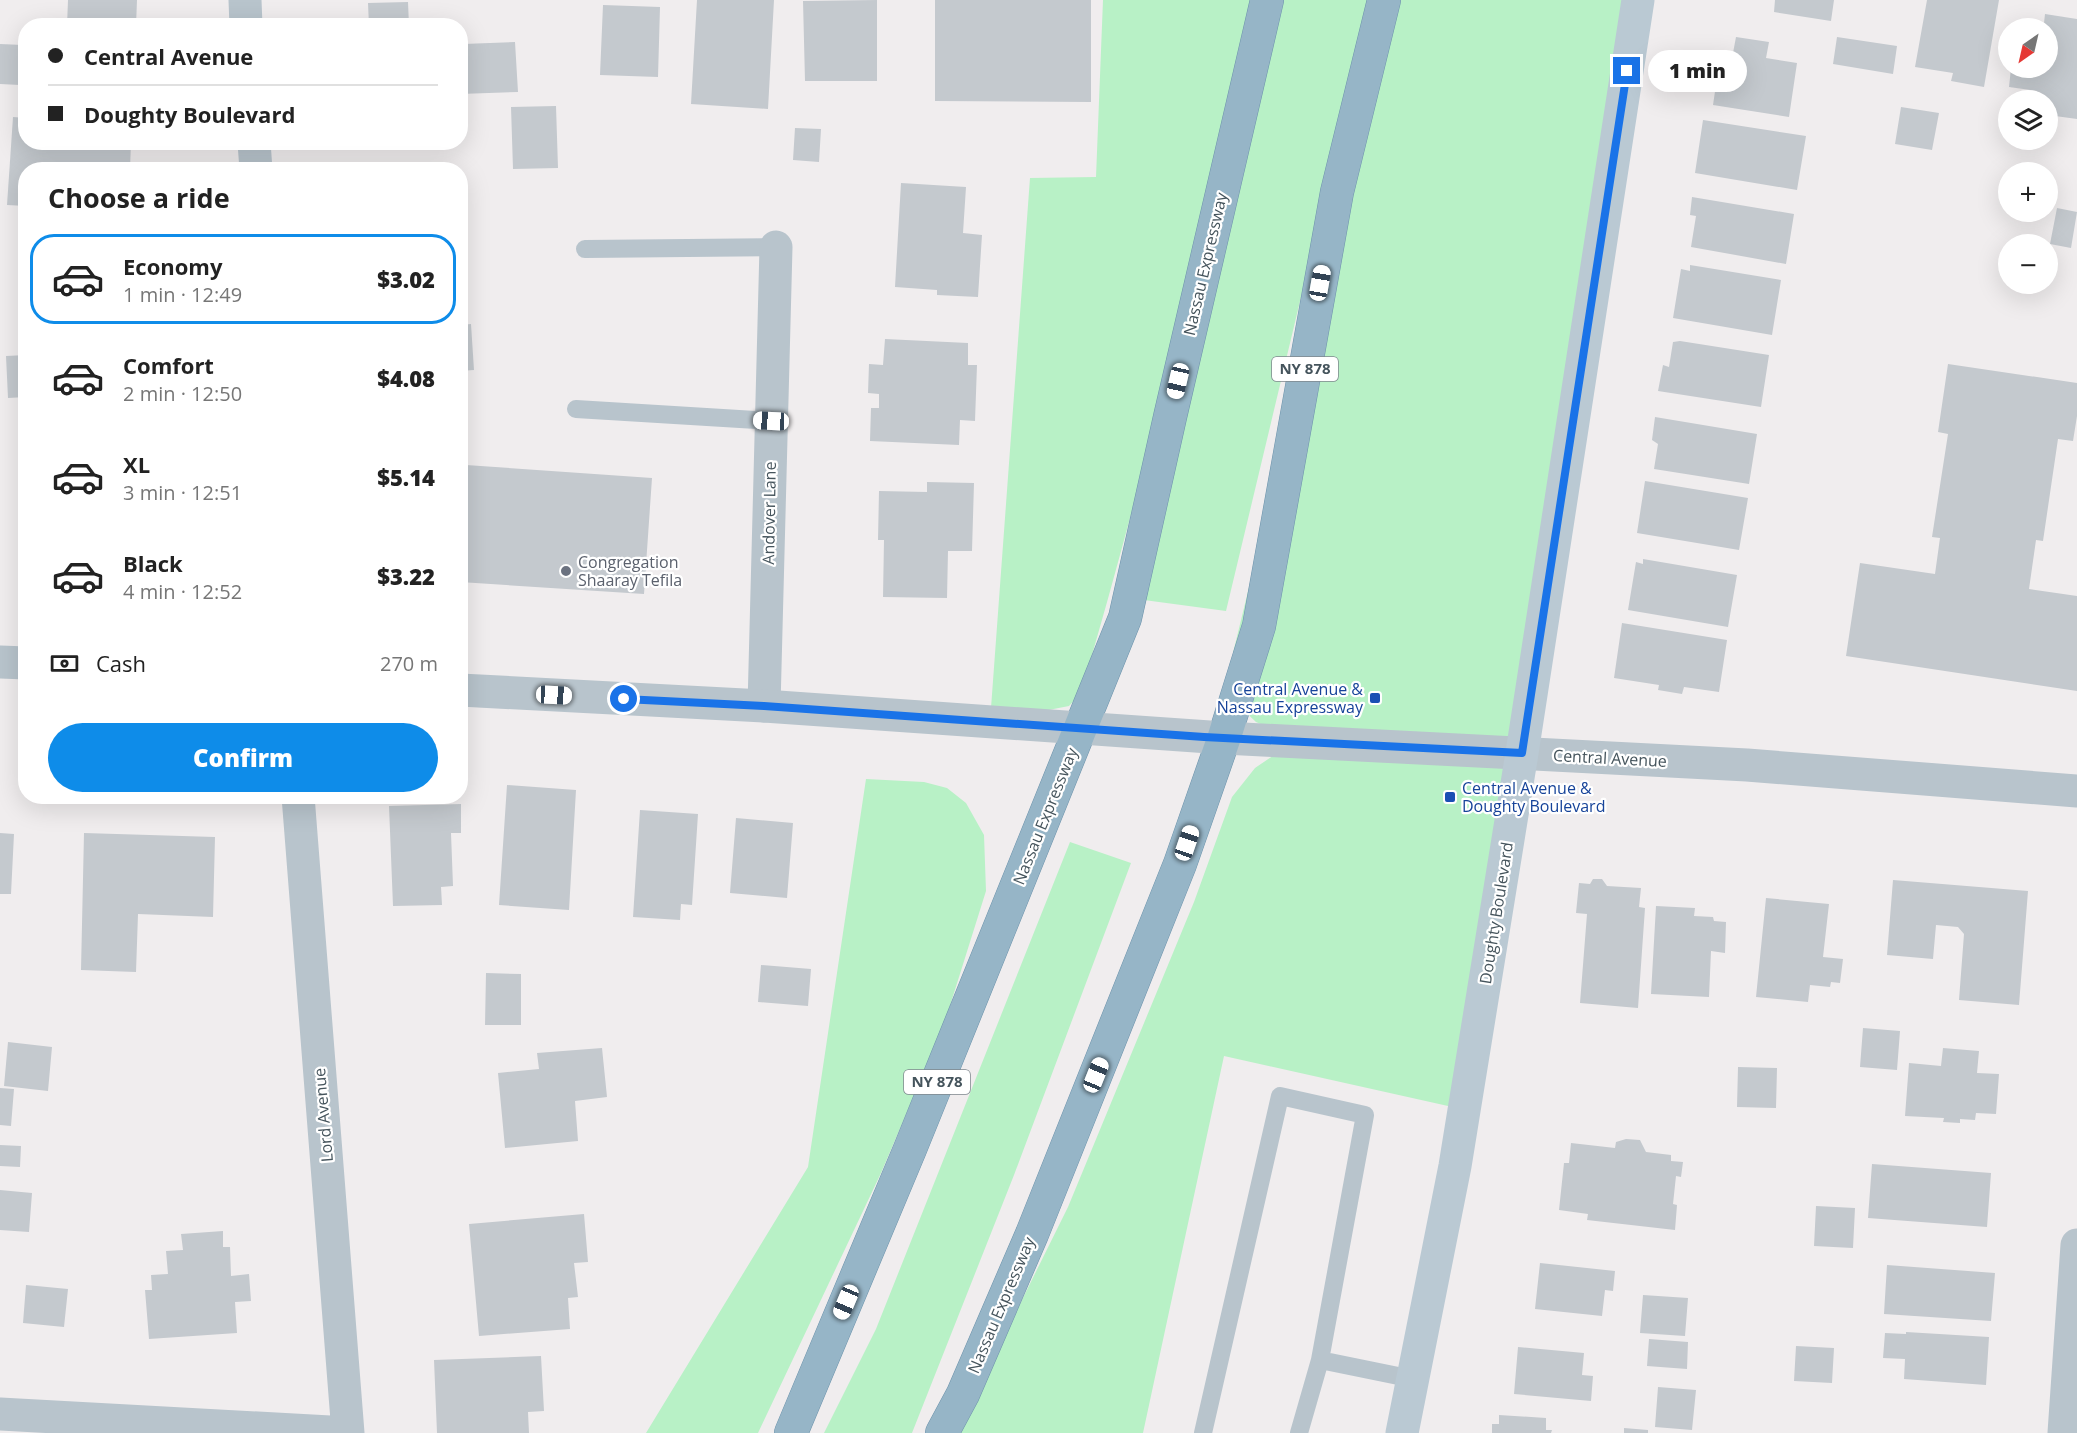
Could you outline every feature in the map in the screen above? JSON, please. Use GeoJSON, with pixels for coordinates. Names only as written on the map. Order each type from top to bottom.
{"type":"FeatureCollection","features":[{"type":"Feature","properties":{"kind":"highway","name":"Nassau Expressway"},"geometry":{"type":"LineString","coordinates":[[791,1433],[910,1149],[1125,618],[1267,0]]}},
{"type":"Feature","properties":{"kind":"highway","name":"Nassau Expressway"},"geometry":{"type":"LineString","coordinates":[[942,1433],[963,1395],[1036,1223],[1180,864],[1224,738],[1259,626],[1337,192],[1384,0]]}},
{"type":"Feature","properties":{"kind":"main road","name":"Doughty Boulevard"},"geometry":{"type":"LineString","coordinates":[[1402,1433],[1455,1166],[1522,753],[1638,0]]}},
{"type":"Feature","properties":{"kind":"street"},"geometry":{"type":"LineString","coordinates":[[245,0],[246,18]]}},
{"type":"Feature","properties":{"kind":"street","name":"Andover Lane"},"geometry":{"type":"LineString","coordinates":[[764,706],[776,247]]}},
{"type":"Feature","properties":{"kind":"street"},"geometry":{"type":"LineString","coordinates":[[0,662],[18,663]]}},
{"type":"Feature","properties":{"kind":"street","name":"Central Avenue"},"geometry":{"type":"LineString","coordinates":[[468,690],[764,706],[1079,730],[1747,765],[2077,791]]}},
{"type":"Feature","properties":{"kind":"street","name":"Lord Avenue"},"geometry":{"type":"LineString","coordinates":[[299,804],[348,1433]]}},
{"type":"Feature","properties":{"kind":"street"},"geometry":{"type":"LineString","coordinates":[[2064,1433],[2077,1245]]}},
{"type":"Feature","properties":{"kind":"street"},"geometry":{"type":"LineString","coordinates":[[0,1414],[348,1433]]}},
{"type":"Feature","properties":{"kind":"lane"},"geometry":{"type":"LineString","coordinates":[[585,249],[776,247]]}},
{"type":"Feature","properties":{"kind":"lane"},"geometry":{"type":"LineString","coordinates":[[576,410],[771,421]]}},
{"type":"Feature","properties":{"kind":"lane"},"geometry":{"type":"LineString","coordinates":[[1203,1433],[1280,1096],[1365,1115],[1320,1360],[1299,1433]]}},
{"type":"Feature","properties":{"kind":"lane"},"geometry":{"type":"LineString","coordinates":[[1320,1360],[1413,1379]]}},
{"type":"Feature","properties":{"kind":"green space"},"geometry":{"type":"Polygon","coordinates":[[[1103,0],[1257,0],[1174,348],[1081,693],[1069,706],[1038,712],[991,708],[1030,178],[1096,177],[1103,0]]]}},
{"type":"Feature","properties":{"kind":"green space"},"geometry":{"type":"Polygon","coordinates":[[[1275,0],[1372,0],[1226,611],[1129,598],[1275,0]]]}},
{"type":"Feature","properties":{"kind":"green space"},"geometry":{"type":"Polygon","coordinates":[[[1392,0],[1631,0],[1518,749],[1290,737],[1256,722],[1237,704],[1233,653],[1392,0]]]}},
{"type":"Feature","properties":{"kind":"green space"},"geometry":{"type":"Polygon","coordinates":[[[1277,753],[1515,757],[1457,1108],[1224,1056],[1143,1433],[956,1433],[1068,1207],[1194,902],[1232,797],[1255,768],[1277,753]]]}},
{"type":"Feature","properties":{"kind":"green space"},"geometry":{"type":"Polygon","coordinates":[[[866,779],[924,782],[947,788],[966,803],[984,835],[986,891],[943,1028],[881,1173],[758,1433],[646,1433],[808,1167],[866,779]]]}},
{"type":"Feature","properties":{"kind":"green space"},"geometry":{"type":"Polygon","coordinates":[[[1070,842],[1131,863],[1014,1175],[912,1433],[824,1433],[876,1329],[1070,842]]]}},
{"type":"Feature","properties":{"kind":"building"},"geometry":{"type":"Polygon","coordinates":[[[68,0],[137,0],[136,18],[67,18],[68,0]]]}},
{"type":"Feature","properties":{"kind":"building"},"geometry":{"type":"Polygon","coordinates":[[[697,0],[774,0],[768,109],[691,104],[697,0]]]}},
{"type":"Feature","properties":{"kind":"building"},"geometry":{"type":"Polygon","coordinates":[[[877,0],[877,81],[805,81],[803,1],[877,0]]]}},
{"type":"Feature","properties":{"kind":"building"},"geometry":{"type":"Polygon","coordinates":[[[935,0],[1091,0],[1091,102],[935,101],[935,0]]]}},
{"type":"Feature","properties":{"kind":"building"},"geometry":{"type":"Polygon","coordinates":[[[1775,0],[1834,0],[1831,21],[1774,12],[1775,0]]]}},
{"type":"Feature","properties":{"kind":"building"},"geometry":{"type":"Polygon","coordinates":[[[1927,0],[1999,0],[1984,87],[1951,81],[1953,73],[1915,67],[1927,0]]]}},
{"type":"Feature","properties":{"kind":"building"},"geometry":{"type":"Polygon","coordinates":[[[408,2],[409,18],[369,18],[368,3],[408,2]]]}},
{"type":"Feature","properties":{"kind":"building"},"geometry":{"type":"Polygon","coordinates":[[[603,5],[660,7],[658,77],[600,75],[603,5]]]}},
{"type":"Feature","properties":{"kind":"building"},"geometry":{"type":"Polygon","coordinates":[[[2045,14],[2077,19],[2077,119],[2058,116],[2058,90],[2009,87],[2010,78],[2058,78],[2058,18],[2045,18],[2045,14]]]}},
{"type":"Feature","properties":{"kind":"building"},"geometry":{"type":"Polygon","coordinates":[[[1736,37],[1769,42],[1766,58],[1797,63],[1789,117],[1713,105],[1721,51],[1733,53],[1736,37]]]}},
{"type":"Feature","properties":{"kind":"building"},"geometry":{"type":"Polygon","coordinates":[[[1837,37],[1897,46],[1893,74],[1833,64],[1837,37]]]}},
{"type":"Feature","properties":{"kind":"building"},"geometry":{"type":"Polygon","coordinates":[[[515,42],[518,92],[468,94],[468,44],[515,42]]]}},
{"type":"Feature","properties":{"kind":"building"},"geometry":{"type":"Polygon","coordinates":[[[0,44],[18,45],[18,85],[0,84],[0,44]]]}},
{"type":"Feature","properties":{"kind":"building"},"geometry":{"type":"Polygon","coordinates":[[[556,106],[558,168],[513,169],[511,107],[556,106]]]}},
{"type":"Feature","properties":{"kind":"building"},"geometry":{"type":"Polygon","coordinates":[[[1901,107],[1939,113],[1932,150],[1895,144],[1901,107]]]}},
{"type":"Feature","properties":{"kind":"building"},"geometry":{"type":"Polygon","coordinates":[[[13,117],[18,117],[18,150],[131,150],[130,162],[18,162],[18,206],[7,205],[13,117]]]}},
{"type":"Feature","properties":{"kind":"building"},"geometry":{"type":"Polygon","coordinates":[[[1703,120],[1806,136],[1797,190],[1695,173],[1703,120]]]}},
{"type":"Feature","properties":{"kind":"building"},"geometry":{"type":"Polygon","coordinates":[[[795,128],[821,129],[819,162],[793,160],[795,128]]]}},
{"type":"Feature","properties":{"kind":"building"},"geometry":{"type":"Polygon","coordinates":[[[901,183],[966,187],[963,233],[982,235],[978,297],[937,295],[937,290],[895,287],[901,183]]]}},
{"type":"Feature","properties":{"kind":"building"},"geometry":{"type":"Polygon","coordinates":[[[1692,197],[1794,214],[1786,264],[1691,247],[1696,216],[1690,215],[1692,197]]]}},
{"type":"Feature","properties":{"kind":"building"},"geometry":{"type":"Polygon","coordinates":[[[2058,208],[2077,212],[2071,248],[2058,246],[2058,234],[2052,234],[2054,222],[2058,222],[2058,208]]]}},
{"type":"Feature","properties":{"kind":"building"},"geometry":{"type":"Polygon","coordinates":[[[1690,265],[1781,280],[1772,335],[1673,318],[1681,269],[1690,271],[1690,265]]]}},
{"type":"Feature","properties":{"kind":"building"},"geometry":{"type":"Polygon","coordinates":[[[468,324],[471,324],[474,370],[468,370],[468,324]]]}},
{"type":"Feature","properties":{"kind":"building"},"geometry":{"type":"Polygon","coordinates":[[[885,339],[968,343],[968,365],[977,365],[975,421],[960,420],[959,445],[870,441],[871,408],[879,408],[879,394],[868,393],[869,364],[883,365],[885,339]]]}},
{"type":"Feature","properties":{"kind":"building"},"geometry":{"type":"Polygon","coordinates":[[[1680,341],[1769,355],[1761,407],[1658,391],[1663,365],[1669,367],[1673,342],[1680,341]]]}},
{"type":"Feature","properties":{"kind":"building"},"geometry":{"type":"Polygon","coordinates":[[[18,355],[18,397],[8,398],[6,356],[18,355]]]}},
{"type":"Feature","properties":{"kind":"building"},"geometry":{"type":"Polygon","coordinates":[[[1948,364],[2077,383],[2077,416],[2073,441],[2058,439],[2043,541],[2036,540],[2029,589],[2077,596],[2077,691],[1846,656],[1860,563],[1935,574],[1940,538],[1932,537],[1948,434],[1938,432],[1948,364]]]}},
{"type":"Feature","properties":{"kind":"building"},"geometry":{"type":"Polygon","coordinates":[[[1655,417],[1757,434],[1749,484],[1654,469],[1658,444],[1652,440],[1655,417]]]}},
{"type":"Feature","properties":{"kind":"building"},"geometry":{"type":"Polygon","coordinates":[[[468,465],[652,478],[644,594],[468,583],[468,465]]]}},
{"type":"Feature","properties":{"kind":"building"},"geometry":{"type":"Polygon","coordinates":[[[1645,481],[1748,498],[1739,550],[1637,533],[1645,481]]]}},
{"type":"Feature","properties":{"kind":"building"},"geometry":{"type":"Polygon","coordinates":[[[927,482],[974,483],[972,551],[948,551],[947,598],[883,597],[884,540],[878,540],[879,491],[927,492],[927,482]]]}},
{"type":"Feature","properties":{"kind":"building"},"geometry":{"type":"Polygon","coordinates":[[[1643,559],[1737,575],[1728,627],[1628,610],[1636,562],[1643,564],[1643,559]]]}},
{"type":"Feature","properties":{"kind":"building"},"geometry":{"type":"Polygon","coordinates":[[[1622,623],[1727,640],[1719,692],[1684,687],[1682,694],[1658,690],[1659,685],[1614,678],[1622,623]]]}},
{"type":"Feature","properties":{"kind":"building"},"geometry":{"type":"Polygon","coordinates":[[[507,785],[576,790],[569,910],[499,905],[507,785]]]}},
{"type":"Feature","properties":{"kind":"building"},"geometry":{"type":"Polygon","coordinates":[[[461,804],[461,833],[451,833],[453,886],[441,887],[442,905],[393,906],[389,806],[461,804]]]}},
{"type":"Feature","properties":{"kind":"building"},"geometry":{"type":"Polygon","coordinates":[[[640,810],[698,814],[692,905],[681,904],[680,920],[633,917],[640,810]]]}},
{"type":"Feature","properties":{"kind":"building"},"geometry":{"type":"Polygon","coordinates":[[[736,818],[793,823],[787,898],[730,893],[736,818]]]}},
{"type":"Feature","properties":{"kind":"building"},"geometry":{"type":"Polygon","coordinates":[[[0,833],[14,834],[11,894],[0,894],[0,833]]]}},
{"type":"Feature","properties":{"kind":"building"},"geometry":{"type":"Polygon","coordinates":[[[84,833],[215,837],[213,917],[138,914],[136,972],[81,970],[84,833]]]}},
{"type":"Feature","properties":{"kind":"building"},"geometry":{"type":"Polygon","coordinates":[[[1593,879],[1602,879],[1607,886],[1641,888],[1639,907],[1645,908],[1638,1008],[1580,1003],[1587,914],[1576,913],[1579,883],[1590,884],[1593,879]]]}},
{"type":"Feature","properties":{"kind":"building"},"geometry":{"type":"Polygon","coordinates":[[[1893,880],[2028,891],[2019,1005],[1959,1000],[1964,934],[1958,927],[1936,925],[1933,959],[1887,955],[1893,880]]]}},
{"type":"Feature","properties":{"kind":"building"},"geometry":{"type":"Polygon","coordinates":[[[1766,898],[1829,904],[1823,957],[1843,959],[1840,983],[1831,982],[1830,987],[1810,985],[1808,1002],[1756,997],[1766,898]]]}},
{"type":"Feature","properties":{"kind":"building"},"geometry":{"type":"Polygon","coordinates":[[[1656,906],[1695,908],[1694,916],[1713,917],[1714,921],[1726,922],[1725,953],[1711,951],[1709,997],[1651,994],[1656,906]]]}},
{"type":"Feature","properties":{"kind":"building"},"geometry":{"type":"Polygon","coordinates":[[[761,965],[811,969],[808,1006],[758,1002],[761,965]]]}},
{"type":"Feature","properties":{"kind":"building"},"geometry":{"type":"Polygon","coordinates":[[[486,973],[521,974],[521,1025],[485,1025],[486,973]]]}},
{"type":"Feature","properties":{"kind":"building"},"geometry":{"type":"Polygon","coordinates":[[[1863,1028],[1900,1031],[1897,1070],[1860,1067],[1863,1028]]]}},
{"type":"Feature","properties":{"kind":"building"},"geometry":{"type":"Polygon","coordinates":[[[8,1042],[52,1047],[48,1091],[4,1086],[8,1042]]]}},
{"type":"Feature","properties":{"kind":"building"},"geometry":{"type":"Polygon","coordinates":[[[602,1048],[607,1097],[575,1101],[578,1141],[505,1148],[498,1073],[539,1069],[537,1053],[602,1048]]]}},
{"type":"Feature","properties":{"kind":"building"},"geometry":{"type":"Polygon","coordinates":[[[1943,1048],[1979,1051],[1977,1073],[1999,1074],[1996,1114],[1976,1113],[1975,1120],[1960,1119],[1960,1123],[1943,1122],[1944,1118],[1905,1116],[1909,1063],[1941,1066],[1943,1048]]]}},
{"type":"Feature","properties":{"kind":"building"},"geometry":{"type":"Polygon","coordinates":[[[1738,1067],[1777,1068],[1776,1108],[1737,1107],[1738,1067]]]}},
{"type":"Feature","properties":{"kind":"building"},"geometry":{"type":"Polygon","coordinates":[[[0,1088],[14,1089],[11,1126],[0,1125],[0,1088]]]}},
{"type":"Feature","properties":{"kind":"building"},"geometry":{"type":"Polygon","coordinates":[[[1626,1139],[1640,1140],[1646,1152],[1671,1155],[1671,1161],[1683,1162],[1681,1177],[1676,1176],[1673,1204],[1677,1205],[1675,1230],[1587,1220],[1588,1214],[1559,1210],[1564,1163],[1569,1163],[1571,1143],[1615,1148],[1616,1142],[1626,1139]]]}},
{"type":"Feature","properties":{"kind":"building"},"geometry":{"type":"Polygon","coordinates":[[[0,1145],[21,1146],[20,1167],[0,1166],[0,1145]]]}},
{"type":"Feature","properties":{"kind":"building"},"geometry":{"type":"Polygon","coordinates":[[[1872,1164],[1991,1173],[1987,1227],[1868,1218],[1872,1164]]]}},
{"type":"Feature","properties":{"kind":"building"},"geometry":{"type":"Polygon","coordinates":[[[0,1190],[32,1193],[29,1232],[0,1230],[0,1190]]]}},
{"type":"Feature","properties":{"kind":"building"},"geometry":{"type":"Polygon","coordinates":[[[1816,1206],[1855,1208],[1853,1248],[1814,1246],[1816,1206]]]}},
{"type":"Feature","properties":{"kind":"building"},"geometry":{"type":"Polygon","coordinates":[[[584,1214],[588,1262],[574,1263],[578,1297],[568,1298],[570,1329],[479,1336],[469,1224],[584,1214]]]}},
{"type":"Feature","properties":{"kind":"building"},"geometry":{"type":"Polygon","coordinates":[[[223,1231],[223,1247],[230,1247],[231,1276],[249,1274],[251,1301],[235,1302],[237,1333],[149,1339],[145,1290],[152,1290],[151,1275],[168,1274],[166,1251],[183,1250],[181,1234],[223,1231]]]}},
{"type":"Feature","properties":{"kind":"building"},"geometry":{"type":"Polygon","coordinates":[[[1540,1263],[1615,1271],[1613,1291],[1605,1290],[1602,1316],[1535,1309],[1540,1263]]]}},
{"type":"Feature","properties":{"kind":"building"},"geometry":{"type":"Polygon","coordinates":[[[1887,1265],[1995,1273],[1991,1321],[1884,1314],[1887,1265]]]}},
{"type":"Feature","properties":{"kind":"building"},"geometry":{"type":"Polygon","coordinates":[[[26,1285],[68,1289],[64,1327],[23,1323],[26,1285]]]}},
{"type":"Feature","properties":{"kind":"building"},"geometry":{"type":"Polygon","coordinates":[[[1643,1295],[1688,1298],[1685,1336],[1640,1333],[1643,1295]]]}},
{"type":"Feature","properties":{"kind":"building"},"geometry":{"type":"Polygon","coordinates":[[[1906,1332],[1989,1337],[1986,1385],[1904,1379],[1905,1359],[1883,1358],[1885,1333],[1906,1334],[1906,1332]]]}},
{"type":"Feature","properties":{"kind":"building"},"geometry":{"type":"Polygon","coordinates":[[[1649,1339],[1688,1342],[1687,1369],[1647,1366],[1649,1339]]]}},
{"type":"Feature","properties":{"kind":"building"},"geometry":{"type":"Polygon","coordinates":[[[1796,1346],[1834,1348],[1832,1383],[1794,1381],[1796,1346]]]}},
{"type":"Feature","properties":{"kind":"building"},"geometry":{"type":"Polygon","coordinates":[[[1518,1347],[1584,1353],[1582,1375],[1593,1376],[1591,1401],[1514,1394],[1518,1347]]]}},
{"type":"Feature","properties":{"kind":"building"},"geometry":{"type":"Polygon","coordinates":[[[541,1356],[544,1411],[528,1412],[529,1433],[437,1433],[434,1360],[541,1356]]]}},
{"type":"Feature","properties":{"kind":"building"},"geometry":{"type":"Polygon","coordinates":[[[1658,1387],[1696,1390],[1692,1430],[1655,1427],[1658,1387]]]}},
{"type":"Feature","properties":{"kind":"building"},"geometry":{"type":"Polygon","coordinates":[[[1499,1415],[1546,1418],[1546,1430],[1552,1430],[1551,1433],[1492,1433],[1492,1424],[1499,1424],[1499,1415]]]}},
{"type":"Feature","properties":{"kind":"building"},"geometry":{"type":"Polygon","coordinates":[[[1624,1428],[1648,1430],[1648,1433],[1624,1433],[1624,1428]]]}},
{"type":"Feature","properties":{"kind":"place","name":"Congregation Shaaray Tefila"},"geometry":{"type":"Point","coordinates":[566,571]}},
{"type":"Feature","properties":{"kind":"place","name":"Central Avenue & Nassau Expressway"},"geometry":{"type":"Point","coordinates":[1375,698]}},
{"type":"Feature","properties":{"kind":"place","name":"Central Avenue & Doughty Boulevard"},"geometry":{"type":"Point","coordinates":[1450,797]}},
{"type":"Feature","properties":{"kind":"route"},"geometry":{"type":"LineString","coordinates":[[624,699],[764,706],[1079,730],[1522,753],[1627,71]]}}]}
